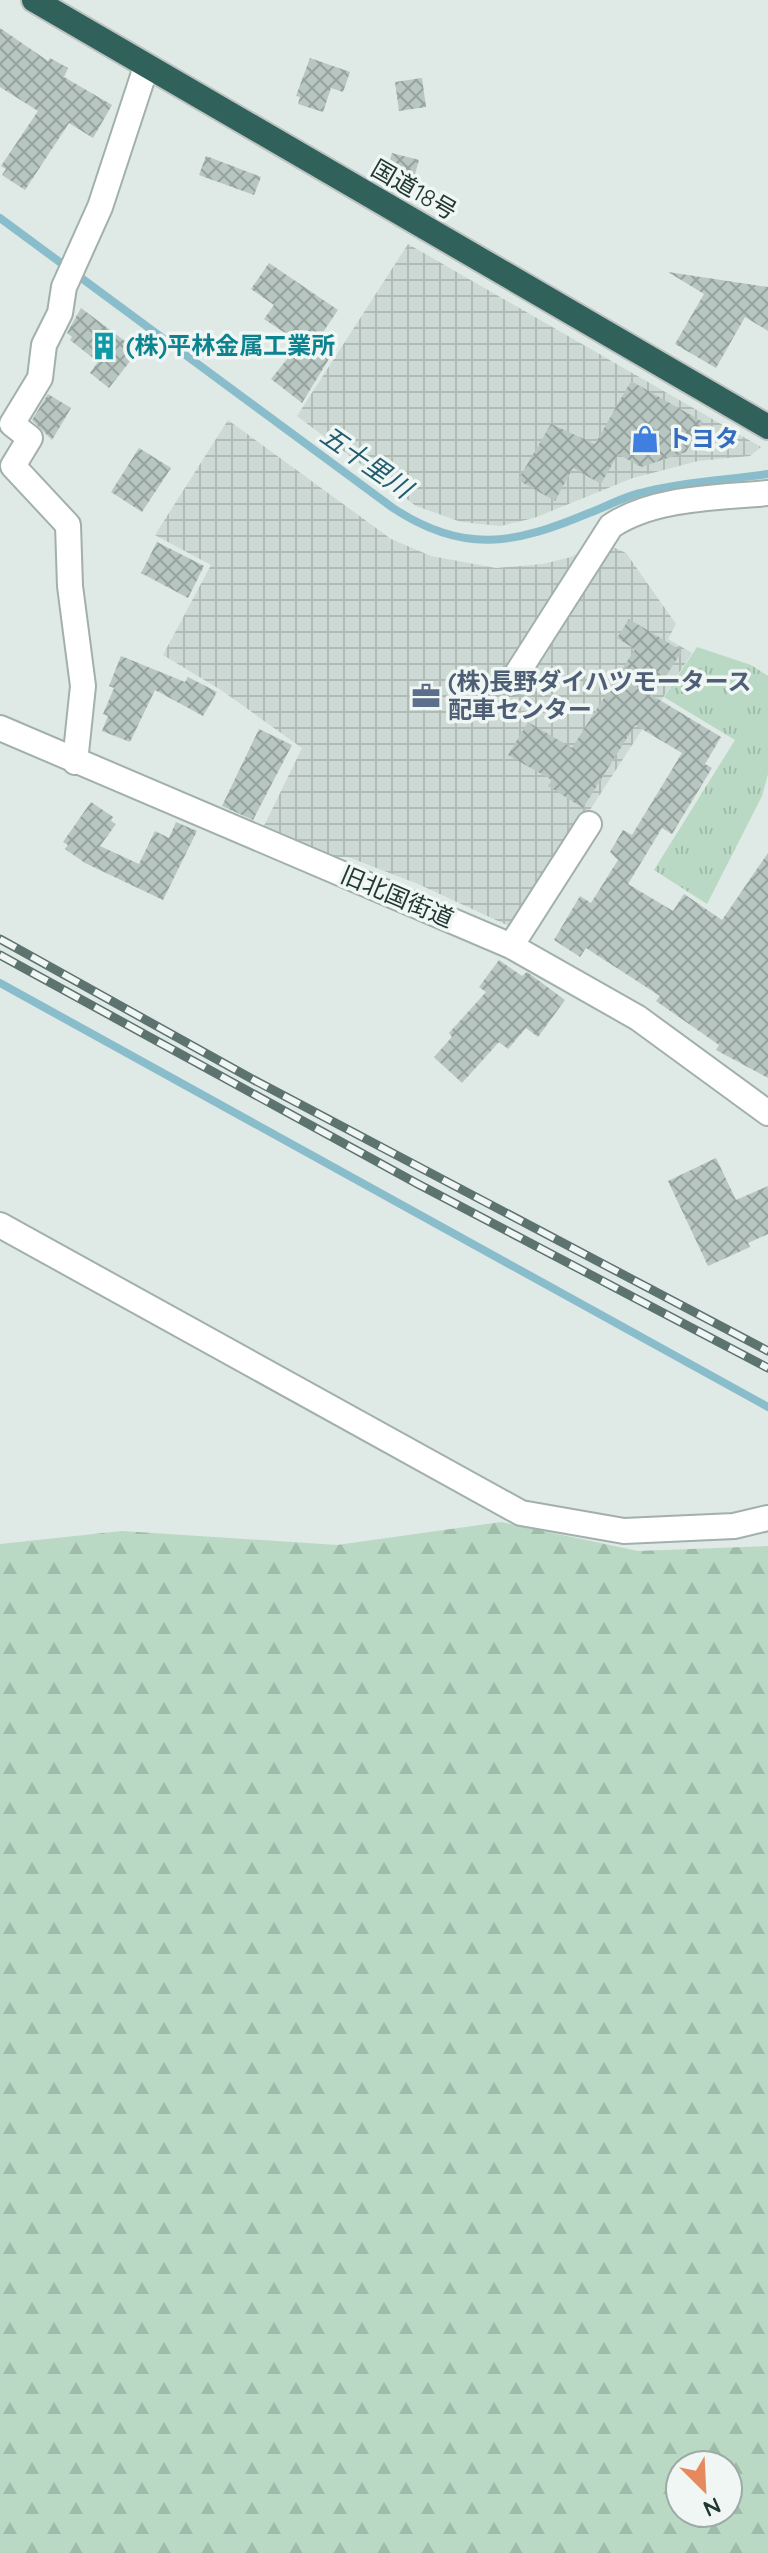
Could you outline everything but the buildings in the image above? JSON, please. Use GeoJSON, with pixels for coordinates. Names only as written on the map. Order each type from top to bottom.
{"type":"FeatureCollection","features":[{"type":"Feature","properties":{"kind":"highway","name":"国道18号"},"geometry":{"type":"LineString","coordinates":[[34,0],[768,427]]}},
{"type":"Feature","properties":{"kind":"street"},"geometry":{"type":"LineString","coordinates":[[75,762],[83,686],[70,586],[68,525],[13,466],[30,438],[12,424],[40,378],[44,345],[60,313],[64,287],[100,207],[146,67]]}},
{"type":"Feature","properties":{"kind":"street"},"geometry":{"type":"LineString","coordinates":[[511,683],[611,526],[631,512],[768,493]]}},
{"type":"Feature","properties":{"kind":"street","name":"旧北国街道"},"geometry":{"type":"LineString","coordinates":[[0,728],[511,946],[638,1018],[768,1113]]}},
{"type":"Feature","properties":{"kind":"street"},"geometry":{"type":"LineString","coordinates":[[511,946],[589,824]]}},
{"type":"Feature","properties":{"kind":"street"},"geometry":{"type":"LineString","coordinates":[[0,1225],[521,1513],[624,1531],[734,1526],[768,1518]]}},
{"type":"Feature","properties":{"kind":"shaded area"},"geometry":{"type":"Polygon","coordinates":[[[408,244],[761,447],[750,456],[698,461],[633,478],[534,518],[500,526],[461,522],[416,506],[297,416],[408,244]]]}},
{"type":"Feature","properties":{"kind":"shaded area"},"geometry":{"type":"Polygon","coordinates":[[[228,420],[391,539],[431,556],[496,568],[543,564],[571,557],[600,541],[626,553],[676,624],[668,639],[692,653],[513,928],[418,884],[348,857],[329,857],[263,828],[302,748],[221,690],[163,655],[211,565],[155,535],[228,420]]]}},
{"type":"Feature","properties":{"kind":"green space"},"geometry":{"type":"Polygon","coordinates":[[[697,647],[751,665],[768,676],[768,774],[762,796],[707,904],[654,870],[735,740],[664,697],[697,647]]]}},
{"type":"Feature","properties":{"kind":"green space"},"geometry":{"type":"Polygon","coordinates":[[[501,1522],[638,1551],[768,1546],[768,2553],[0,2553],[0,1544],[122,1531],[337,1545],[501,1522]]]}},
{"type":"Feature","properties":{"kind":"waterway","name":"五十里川"},"geometry":{"type":"LineString","coordinates":[[0,218],[393,508],[443,533],[490,540],[513,537],[562,524],[627,497],[656,489],[768,474]]}},
{"type":"Feature","properties":{"kind":"waterway"},"geometry":{"type":"LineString","coordinates":[[0,983],[768,1407]]}},
{"type":"Feature","properties":{"kind":"railway"},"geometry":{"type":"LineString","coordinates":[[0,939],[254,1080],[768,1351]]}},
{"type":"Feature","properties":{"kind":"railway"},"geometry":{"type":"LineString","coordinates":[[0,955],[416,1183],[768,1368]]}},
{"type":"Feature","properties":{"kind":"place","name":"(株)平林金属工業所"},"geometry":{"type":"Point","coordinates":[104,346]}},
{"type":"Feature","properties":{"kind":"place","name":"トヨタ"},"geometry":{"type":"Point","coordinates":[645,439]}},
{"type":"Feature","properties":{"kind":"place","name":"(株)長野ダイハツモータース 配車センター"},"geometry":{"type":"Point","coordinates":[426,696]}}]}
